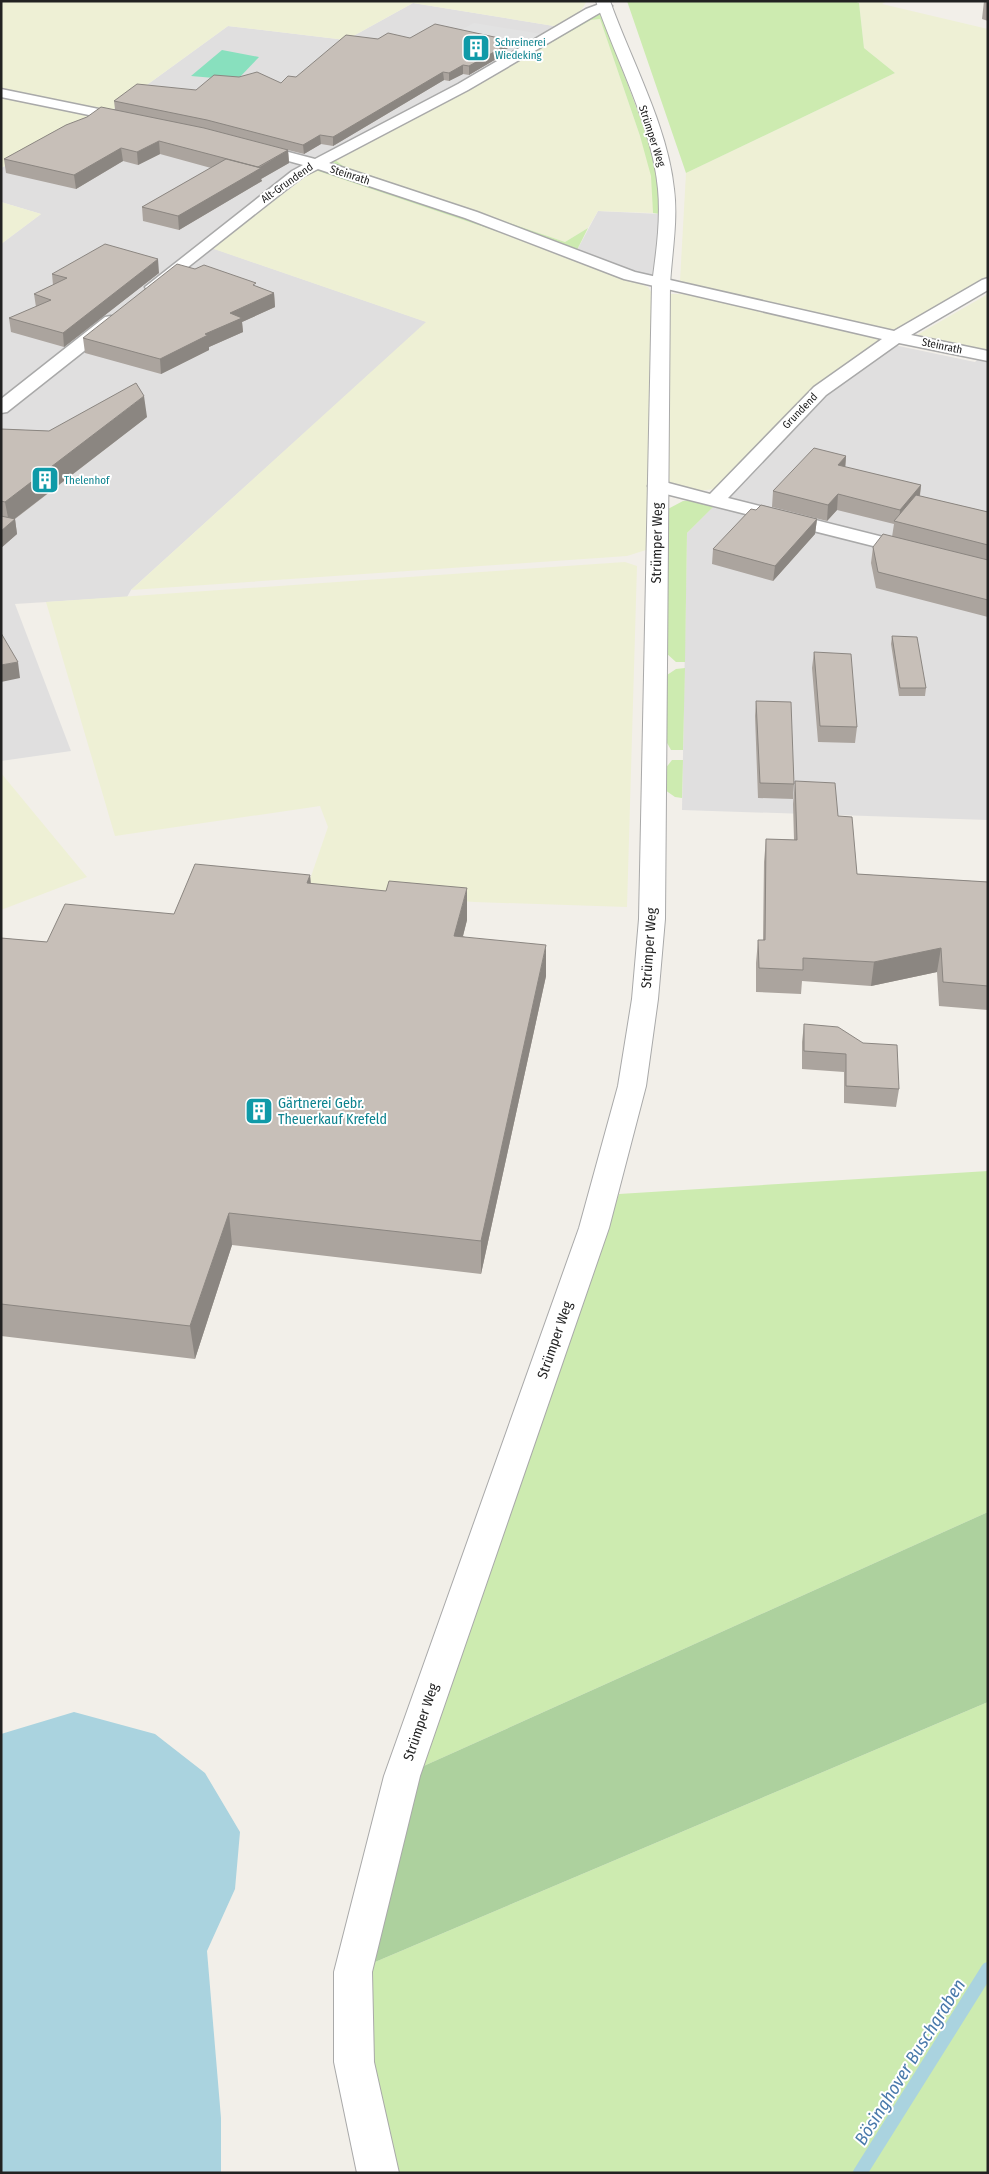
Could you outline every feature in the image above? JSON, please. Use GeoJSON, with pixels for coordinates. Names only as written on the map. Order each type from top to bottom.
{"type":"FeatureCollection","features":[{"type":"Feature","properties":{"kind":"street","name":"Alt-Grundend"},"geometry":{"type":"LineString","coordinates":[[141,297],[248,211],[314,163],[463,87],[604,4]]}},
{"type":"Feature","properties":{"kind":"street","name":"Strümper Weg"},"geometry":{"type":"LineString","coordinates":[[378,2173],[354,2062],[353,1972],[402,1776],[594,1228],[632,1086],[645,999],[652,919],[661,284],[667,214],[664,175],[653,136],[604,4]]}},
{"type":"Feature","properties":{"kind":"street"},"geometry":{"type":"LineString","coordinates":[[1,93],[141,122]]}},
{"type":"Feature","properties":{"kind":"street","name":"Steinrath"},"geometry":{"type":"LineString","coordinates":[[243,144],[314,163],[471,215],[630,276],[661,284]]}},
{"type":"Feature","properties":{"kind":"street","name":"Grundend"},"geometry":{"type":"LineString","coordinates":[[715,500],[820,390],[896,337],[988,283]]}},
{"type":"Feature","properties":{"kind":"street"},"geometry":{"type":"LineString","coordinates":[[661,284],[896,337]]}},
{"type":"Feature","properties":{"kind":"street"},"geometry":{"type":"LineString","coordinates":[[1,408],[125,309]]}},
{"type":"Feature","properties":{"kind":"street","name":"Steinrath"},"geometry":{"type":"LineString","coordinates":[[896,337],[988,356]]}},
{"type":"Feature","properties":{"kind":"street","name":"Strümper Weg"},"geometry":{"type":"LineString","coordinates":[[657,486],[931,555]]}},
{"type":"Feature","properties":{"kind":"shaded area"},"geometry":{"type":"Polygon","coordinates":[[[413,3],[560,27],[456,87],[340,148],[301,162],[315,170],[212,248],[427,322],[131,590],[127,597],[15,604],[71,751],[1,761],[1,244],[41,214],[1,202],[1,168],[111,111],[228,26],[346,40],[413,3]]]}},
{"type":"Feature","properties":{"kind":"shaded area"},"geometry":{"type":"Polygon","coordinates":[[[474,23],[541,34],[514,49],[449,36],[474,23]]]}},
{"type":"Feature","properties":{"kind":"shaded area"},"geometry":{"type":"Polygon","coordinates":[[[598,211],[660,214],[654,275],[648,277],[576,252],[598,211]]]}},
{"type":"Feature","properties":{"kind":"shaded area"},"geometry":{"type":"Polygon","coordinates":[[[894,345],[975,362],[980,357],[988,359],[988,820],[682,810],[687,533],[825,392],[894,345]]]}},
{"type":"Feature","properties":{"kind":"green space"},"geometry":{"type":"Polygon","coordinates":[[[1,1],[587,1],[580,12],[560,27],[413,3],[346,40],[228,26],[111,111],[1,168],[1,1]]]}},
{"type":"Feature","properties":{"kind":"green space"},"geometry":{"type":"Polygon","coordinates":[[[627,1],[854,1],[859,3],[864,48],[895,73],[686,173],[627,1]]]}},
{"type":"Feature","properties":{"kind":"green space"},"geometry":{"type":"Polygon","coordinates":[[[854,1],[887,1],[882,4],[988,29],[988,276],[909,326],[897,329],[870,329],[691,289],[680,281],[686,173],[895,73],[864,48],[859,3],[854,1]]]}},
{"type":"Feature","properties":{"kind":"green space"},"geometry":{"type":"Polygon","coordinates":[[[601,13],[647,136],[657,175],[660,214],[653,213],[651,176],[640,136],[600,19],[591,20],[470,89],[335,160],[343,166],[565,242],[588,228],[576,252],[328,164],[329,160],[594,14],[601,13]]]}},
{"type":"Feature","properties":{"kind":"green space"},"geometry":{"type":"Polygon","coordinates":[[[600,19],[652,176],[653,213],[598,211],[588,228],[565,242],[343,166],[334,160],[470,89],[591,20],[600,19]]]}},
{"type":"Feature","properties":{"kind":"green space"},"geometry":{"type":"Polygon","coordinates":[[[222,50],[259,57],[237,80],[191,76],[222,50]]]}},
{"type":"Feature","properties":{"kind":"green space"},"geometry":{"type":"Polygon","coordinates":[[[321,169],[466,216],[573,257],[315,170],[321,169]]]}},
{"type":"Feature","properties":{"kind":"green space"},"geometry":{"type":"Polygon","coordinates":[[[315,170],[573,257],[648,287],[653,295],[646,550],[627,556],[131,590],[426,322],[211,248],[315,170]]]}},
{"type":"Feature","properties":{"kind":"green space"},"geometry":{"type":"Polygon","coordinates":[[[1,202],[41,214],[1,244],[1,202]]]}},
{"type":"Feature","properties":{"kind":"green space"},"geometry":{"type":"Polygon","coordinates":[[[670,294],[691,294],[882,337],[884,341],[732,476],[714,489],[698,491],[670,483],[664,475],[670,294]]]}},
{"type":"Feature","properties":{"kind":"green space"},"geometry":{"type":"Polygon","coordinates":[[[988,294],[988,350],[917,335],[988,294]]]}},
{"type":"Feature","properties":{"kind":"green space"},"geometry":{"type":"Polygon","coordinates":[[[697,500],[716,504],[687,533],[685,662],[676,662],[666,653],[666,510],[683,501],[697,500]]]}},
{"type":"Feature","properties":{"kind":"green space"},"geometry":{"type":"Polygon","coordinates":[[[625,562],[637,566],[627,907],[474,902],[307,888],[328,827],[320,806],[115,836],[46,602],[625,562]]]}},
{"type":"Feature","properties":{"kind":"green space"},"geometry":{"type":"Polygon","coordinates":[[[685,668],[683,750],[671,750],[666,741],[667,675],[676,669],[685,668]]]}},
{"type":"Feature","properties":{"kind":"green space"},"geometry":{"type":"Polygon","coordinates":[[[672,760],[683,760],[682,798],[675,797],[665,790],[665,769],[672,760]]]}},
{"type":"Feature","properties":{"kind":"green space"},"geometry":{"type":"Polygon","coordinates":[[[1,773],[87,877],[1,910],[1,773]]]}},
{"type":"Feature","properties":{"kind":"green space"},"geometry":{"type":"Polygon","coordinates":[[[988,1171],[988,1512],[417,1769],[619,1194],[988,1171]]]}},
{"type":"Feature","properties":{"kind":"green space"},"geometry":{"type":"Polygon","coordinates":[[[988,1512],[988,1702],[368,1965],[417,1769],[988,1512]]]}},
{"type":"Feature","properties":{"kind":"green space"},"geometry":{"type":"Polygon","coordinates":[[[988,1702],[988,2173],[394,2173],[366,2057],[368,1965],[988,1702]]]}},
{"type":"Feature","properties":{"kind":"water"},"geometry":{"type":"Polygon","coordinates":[[[74,1712],[155,1734],[205,1773],[240,1832],[235,1889],[207,1951],[221,2118],[221,2173],[1,2173],[1,1734],[74,1712]]]}},
{"type":"Feature","properties":{"kind":"building"},"geometry":{"type":"Polygon","coordinates":[[[435,24],[508,40],[498,46],[503,47],[469,66],[463,65],[449,73],[443,72],[333,137],[320,135],[303,145],[207,120],[114,101],[137,84],[196,90],[214,75],[239,77],[257,72],[281,83],[288,76],[296,77],[346,35],[378,39],[388,33],[410,38],[435,24]]]}},
{"type":"Feature","properties":{"kind":"building"},"geometry":{"type":"Polygon","coordinates":[[[101,107],[204,128],[288,150],[258,167],[159,141],[137,152],[121,148],[74,175],[4,159],[66,125],[87,117],[101,107]]]}},
{"type":"Feature","properties":{"kind":"building"},"geometry":{"type":"Polygon","coordinates":[[[226,159],[261,168],[178,216],[142,207],[226,159]]]}},
{"type":"Feature","properties":{"kind":"building"},"geometry":{"type":"Polygon","coordinates":[[[105,244],[158,259],[63,333],[9,318],[51,300],[34,294],[67,278],[52,274],[105,244]]]}},
{"type":"Feature","properties":{"kind":"building"},"geometry":{"type":"Polygon","coordinates":[[[177,264],[195,269],[204,265],[256,283],[253,285],[274,293],[230,313],[242,318],[205,334],[208,335],[160,359],[83,338],[177,264]]]}},
{"type":"Feature","properties":{"kind":"building"},"geometry":{"type":"Polygon","coordinates":[[[136,383],[144,396],[5,502],[1,501],[1,429],[49,431],[136,383]]]}},
{"type":"Feature","properties":{"kind":"building"},"geometry":{"type":"Polygon","coordinates":[[[814,448],[846,456],[838,465],[921,485],[900,510],[838,494],[828,505],[773,491],[814,448]]]}},
{"type":"Feature","properties":{"kind":"building"},"geometry":{"type":"Polygon","coordinates":[[[916,495],[988,512],[988,545],[894,521],[916,495]]]}},
{"type":"Feature","properties":{"kind":"building"},"geometry":{"type":"Polygon","coordinates":[[[761,505],[817,519],[775,566],[713,549],[751,509],[756,510],[761,505]]]}},
{"type":"Feature","properties":{"kind":"building"},"geometry":{"type":"Polygon","coordinates":[[[1,516],[15,519],[1,531],[1,516]]]}},
{"type":"Feature","properties":{"kind":"building"},"geometry":{"type":"Polygon","coordinates":[[[883,534],[988,560],[988,600],[878,572],[873,547],[883,534]]]}},
{"type":"Feature","properties":{"kind":"building"},"geometry":{"type":"Polygon","coordinates":[[[1,633],[18,662],[1,665],[1,633]]]}},
{"type":"Feature","properties":{"kind":"building"},"geometry":{"type":"Polygon","coordinates":[[[892,636],[917,637],[926,688],[900,688],[892,636]]]}},
{"type":"Feature","properties":{"kind":"building"},"geometry":{"type":"Polygon","coordinates":[[[814,652],[851,654],[857,727],[820,726],[814,652]]]}},
{"type":"Feature","properties":{"kind":"building"},"geometry":{"type":"Polygon","coordinates":[[[756,701],[791,702],[794,784],[760,783],[756,701]]]}},
{"type":"Feature","properties":{"kind":"building"},"geometry":{"type":"Polygon","coordinates":[[[795,781],[835,783],[838,816],[852,817],[857,874],[988,882],[988,986],[943,982],[941,948],[874,962],[803,958],[803,970],[759,968],[758,940],[765,940],[766,839],[797,840],[795,781]]]}},
{"type":"Feature","properties":{"kind":"building","name":"Gärtnerei Gebr. Theuerkauf Krefeld"},"geometry":{"type":"Polygon","coordinates":[[[195,864],[310,875],[307,883],[386,891],[389,881],[467,888],[454,936],[546,945],[481,1241],[229,1213],[190,1326],[1,1304],[1,938],[47,942],[65,904],[174,914],[195,864]]]}},
{"type":"Feature","properties":{"kind":"building"},"geometry":{"type":"Polygon","coordinates":[[[804,1024],[838,1027],[863,1043],[897,1045],[899,1089],[846,1086],[846,1054],[804,1051],[804,1024]]]}},
{"type":"Feature","properties":{"kind":"waterway","name":"Bösinghover Buschgraben"},"geometry":{"type":"LineString","coordinates":[[860,2173],[988,1969]]}},
{"type":"Feature","properties":{"kind":"place","name":"Schreinerei Wiedeking"},"geometry":{"type":"Point","coordinates":[476,48]}},
{"type":"Feature","properties":{"kind":"place","name":"Thelenhof"},"geometry":{"type":"Point","coordinates":[45,480]}},
{"type":"Feature","properties":{"kind":"place","name":"Gärtnerei Gebr. Theuerkauf Krefeld"},"geometry":{"type":"Point","coordinates":[259,1111]}}]}
